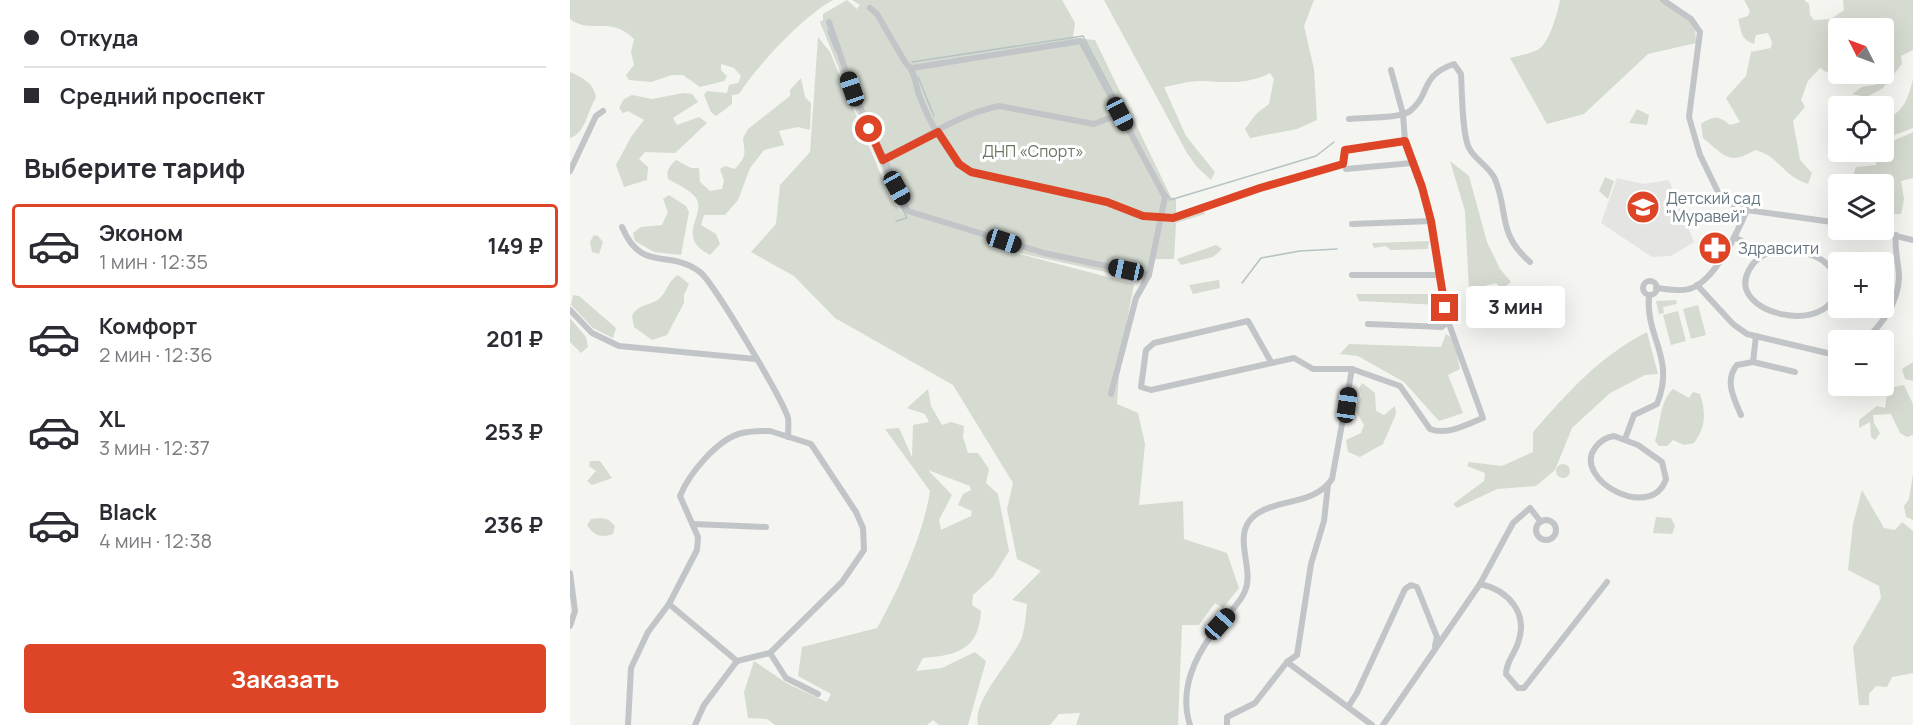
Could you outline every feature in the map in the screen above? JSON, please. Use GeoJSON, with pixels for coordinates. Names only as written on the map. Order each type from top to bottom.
{"type":"FeatureCollection","features":[{"type":"Feature","properties":{"kind":"street"},"geometry":{"type":"LineString","coordinates":[[1663,0],[1691,19],[1700,32],[1689,105],[1689,122],[1707,172],[1719,194],[1730,204],[1747,210],[1828,221]]}},
{"type":"Feature","properties":{"kind":"street"},"geometry":{"type":"LineString","coordinates":[[870,8],[877,14],[899,52],[912,68],[919,95],[938,132],[959,164],[971,172],[1107,202],[1143,216],[1173,218],[1260,188],[1343,164],[1345,150],[1405,141]]}},
{"type":"Feature","properties":{"kind":"street"},"geometry":{"type":"LineString","coordinates":[[829,22],[852,89],[908,211],[1044,253],[1149,275]]}},
{"type":"Feature","properties":{"kind":"street"},"geometry":{"type":"LineString","coordinates":[[912,68],[1081,41],[1165,197],[1149,275],[1136,298],[1111,394]]}},
{"type":"Feature","properties":{"kind":"street"},"geometry":{"type":"LineString","coordinates":[[1349,119],[1403,114],[1412,110],[1432,75],[1454,64],[1461,74],[1468,147],[1489,168],[1496,181],[1503,219],[1510,239],[1530,262]]}},
{"type":"Feature","properties":{"kind":"street"},"geometry":{"type":"LineString","coordinates":[[1271,362],[1248,321],[1154,343],[1146,350],[1141,387],[1151,390],[1294,358],[1313,369],[1352,369],[1400,386],[1430,429],[1436,431],[1452,429],[1483,418],[1448,321],[1431,221],[1422,187],[1405,141],[1403,114],[1391,70]]}},
{"type":"Feature","properties":{"kind":"street"},"geometry":{"type":"LineString","coordinates":[[883,160],[987,109],[999,106],[1094,124],[1120,114]]}},
{"type":"Feature","properties":{"kind":"street"},"geometry":{"type":"LineString","coordinates":[[570,171],[596,116],[603,111]]}},
{"type":"Feature","properties":{"kind":"street"},"geometry":{"type":"LineString","coordinates":[[1346,169],[1412,163]]}},
{"type":"Feature","properties":{"kind":"street"},"geometry":{"type":"LineString","coordinates":[[1625,439],[1634,416],[1657,404],[1665,377],[1664,365],[1649,315],[1649,295],[1656,288],[1684,290],[1697,285],[1710,272],[1734,237],[1747,210]]}},
{"type":"Feature","properties":{"kind":"street"},"geometry":{"type":"LineString","coordinates":[[1352,224],[1431,221]]}},
{"type":"Feature","properties":{"kind":"street"},"geometry":{"type":"LineString","coordinates":[[622,227],[629,244],[637,251],[648,257],[689,265],[703,274],[756,360],[788,418],[788,436]]}},
{"type":"Feature","properties":{"kind":"street"},"geometry":{"type":"LineString","coordinates":[[1875,330],[1886,317],[1894,300],[1899,278],[1896,235],[1913,240]]}},
{"type":"Feature","properties":{"kind":"street"},"geometry":{"type":"LineString","coordinates":[[1734,237],[1749,245],[1760,257]]}},
{"type":"Feature","properties":{"kind":"street"},"geometry":{"type":"LineString","coordinates":[[1782,250],[1815,256],[1833,273],[1836,285],[1833,296],[1820,310],[1807,315],[1789,316],[1765,309],[1752,299],[1745,280],[1751,266],[1760,257],[1782,250]]}},
{"type":"Feature","properties":{"kind":"street"},"geometry":{"type":"LineString","coordinates":[[1352,275],[1440,276]]}},
{"type":"Feature","properties":{"kind":"street"},"geometry":{"type":"LineString","coordinates":[[1649,295],[1644,291],[1645,283],[1652,282],[1656,288]]}},
{"type":"Feature","properties":{"kind":"street"},"geometry":{"type":"LineString","coordinates":[[1697,285],[1732,324],[1756,336],[1828,353]]}},
{"type":"Feature","properties":{"kind":"street"},"geometry":{"type":"LineString","coordinates":[[570,310],[592,333],[619,346],[756,360]]}},
{"type":"Feature","properties":{"kind":"street"},"geometry":{"type":"LineString","coordinates":[[1368,324],[1442,327],[1448,321]]}},
{"type":"Feature","properties":{"kind":"street"},"geometry":{"type":"LineString","coordinates":[[1753,362],[1756,336]]}},
{"type":"Feature","properties":{"kind":"street"},"geometry":{"type":"LineString","coordinates":[[1741,415],[1732,391],[1731,374],[1737,365],[1753,362],[1794,372]]}},
{"type":"Feature","properties":{"kind":"street"},"geometry":{"type":"LineString","coordinates":[[1227,725],[1227,717],[1256,704],[1287,662],[1297,655],[1311,564],[1324,520],[1329,485],[1344,424],[1352,369]]}},
{"type":"Feature","properties":{"kind":"street"},"geometry":{"type":"LineString","coordinates":[[627,725],[631,668],[648,632],[669,604],[697,550],[698,537],[683,509],[680,496],[688,476],[719,446],[740,433],[770,431],[811,444],[856,512],[863,528],[864,550],[842,582],[771,653],[737,662],[704,705],[695,725]]}},
{"type":"Feature","properties":{"kind":"street"},"geometry":{"type":"LineString","coordinates":[[1614,436],[1625,439],[1653,454],[1665,467],[1664,484],[1651,496],[1639,498],[1619,492],[1602,481],[1590,466],[1592,452],[1603,440],[1614,436]]}},
{"type":"Feature","properties":{"kind":"street"},"geometry":{"type":"LineString","coordinates":[[1190,725],[1186,687],[1210,637],[1246,590],[1244,536],[1249,522],[1260,512],[1305,498],[1329,485]]}},
{"type":"Feature","properties":{"kind":"street"},"geometry":{"type":"LineString","coordinates":[[1383,725],[1480,584],[1513,523],[1530,508],[1541,522]]}},
{"type":"Feature","properties":{"kind":"street"},"geometry":{"type":"LineString","coordinates":[[693,524],[766,527]]}},
{"type":"Feature","properties":{"kind":"street"},"geometry":{"type":"LineString","coordinates":[[570,573],[575,611],[570,626]]}},
{"type":"Feature","properties":{"kind":"street"},"geometry":{"type":"LineString","coordinates":[[1480,584],[1495,587],[1512,598],[1517,609],[1521,633],[1518,644],[1506,666],[1506,674],[1518,688],[1524,688],[1607,582]]}},
{"type":"Feature","properties":{"kind":"street"},"geometry":{"type":"LineString","coordinates":[[1348,707],[1357,693],[1405,589],[1411,585],[1417,587],[1437,637],[1435,647]]}},
{"type":"Feature","properties":{"kind":"street"},"geometry":{"type":"LineString","coordinates":[[669,604],[737,662]]}},
{"type":"Feature","properties":{"kind":"street"},"geometry":{"type":"LineString","coordinates":[[771,653],[786,678],[818,693]]}},
{"type":"Feature","properties":{"kind":"street"},"geometry":{"type":"LineString","coordinates":[[1287,662],[1372,725]]}},
{"type":"Feature","properties":{"kind":"shaded area","name":"Детский сад \"Муравей\""},"geometry":{"type":"Polygon","coordinates":[[[1617,178],[1643,184],[1669,180],[1694,242],[1671,256],[1652,257],[1601,223],[1617,178]]]}},
{"type":"Feature","properties":{"kind":"green space"},"geometry":{"type":"Polygon","coordinates":[[[570,0],[833,0],[795,29],[757,70],[739,94],[732,95],[732,104],[716,116],[711,112],[704,95],[707,91],[727,93],[729,85],[738,83],[741,76],[734,68],[721,64],[721,70],[727,76],[724,81],[700,87],[683,75],[672,75],[651,82],[629,80],[626,75],[634,65],[631,52],[634,39],[617,28],[585,26],[570,19],[570,0]]]}},
{"type":"Feature","properties":{"kind":"green space","name":"ДНП «Спорт»"},"geometry":{"type":"Polygon","coordinates":[[[847,0],[857,9],[860,5],[852,0],[1062,0],[1075,23],[1073,38],[1095,40],[1171,197],[1176,199],[1176,214],[1201,204],[1205,214],[1176,223],[1174,259],[1154,259],[1147,285],[1141,284],[1142,280],[1001,249],[1134,284],[1120,359],[1117,404],[1138,413],[1145,444],[1139,505],[1183,501],[1184,539],[1227,553],[1239,588],[1223,608],[1215,603],[1199,625],[1182,625],[1178,725],[1076,725],[1080,713],[1059,714],[1050,725],[978,725],[981,704],[987,692],[1022,637],[1027,604],[1012,600],[1041,571],[1017,559],[1007,509],[1013,483],[953,385],[835,318],[794,276],[751,252],[776,224],[780,185],[810,152],[818,37],[830,52],[891,199],[902,213],[863,128],[820,22],[823,20],[823,14],[847,0]]]}},
{"type":"Feature","properties":{"kind":"green space"},"geometry":{"type":"Polygon","coordinates":[[[1104,0],[1314,0],[1304,26],[1314,69],[1317,120],[1297,129],[1250,138],[1245,129],[1256,114],[1269,104],[1274,79],[1270,73],[1245,81],[1196,81],[1164,87],[1186,136],[1215,172],[1211,180],[1197,167],[1187,153],[1104,0]]]}},
{"type":"Feature","properties":{"kind":"green space"},"geometry":{"type":"Polygon","coordinates":[[[1560,0],[1660,0],[1690,20],[1695,27],[1696,43],[1648,54],[1584,114],[1547,124],[1510,58],[1532,52],[1543,46],[1552,27],[1560,0]]]}},
{"type":"Feature","properties":{"kind":"green space"},"geometry":{"type":"Polygon","coordinates":[[[1744,0],[1804,0],[1809,4],[1810,15],[1814,20],[1828,19],[1828,72],[1820,68],[1808,81],[1801,100],[1805,107],[1793,121],[1800,160],[1812,173],[1808,184],[1792,176],[1764,153],[1755,150],[1733,158],[1722,153],[1703,138],[1701,124],[1709,119],[1719,118],[1730,125],[1740,122],[1726,98],[1746,76],[1751,52],[1771,48],[1772,42],[1768,33],[1756,35],[1754,44],[1746,40],[1742,34],[1738,19],[1748,16],[1750,11],[1744,0]]]}},
{"type":"Feature","properties":{"kind":"green space"},"geometry":{"type":"Polygon","coordinates":[[[1843,0],[1913,0],[1913,50],[1901,56],[1902,64],[1894,74],[1894,18],[1832,18],[1844,10],[1843,0]]]}},
{"type":"Feature","properties":{"kind":"green space"},"geometry":{"type":"Polygon","coordinates":[[[570,72],[593,88],[596,98],[583,127],[570,138],[570,72]]]}},
{"type":"Feature","properties":{"kind":"green space"},"geometry":{"type":"Polygon","coordinates":[[[801,78],[805,97],[811,103],[810,130],[798,127],[779,131],[784,145],[764,150],[750,168],[738,200],[725,215],[704,215],[701,225],[716,234],[720,244],[710,255],[694,241],[693,233],[698,211],[696,198],[668,179],[669,168],[676,160],[691,168],[699,168],[700,182],[710,191],[722,189],[724,181],[720,169],[725,166],[735,169],[742,161],[745,152],[743,138],[748,129],[790,96],[790,90],[801,78]]]}},
{"type":"Feature","properties":{"kind":"green space"},"geometry":{"type":"Polygon","coordinates":[[[1913,79],[1913,128],[1894,135],[1894,114],[1901,109],[1913,79]]]}},
{"type":"Feature","properties":{"kind":"green space"},"geometry":{"type":"Polygon","coordinates":[[[1886,84],[1869,96],[1852,94],[1862,87],[1886,84]]]}},
{"type":"Feature","properties":{"kind":"green space"},"geometry":{"type":"Polygon","coordinates":[[[683,93],[692,94],[698,102],[673,118],[677,125],[699,117],[707,123],[675,153],[645,152],[639,159],[648,167],[647,180],[624,187],[616,165],[631,137],[644,120],[628,111],[623,113],[619,108],[624,99],[632,95],[652,99],[683,93]]]}},
{"type":"Feature","properties":{"kind":"green space"},"geometry":{"type":"Polygon","coordinates":[[[1637,109],[1649,115],[1647,125],[1629,123],[1637,109]]]}},
{"type":"Feature","properties":{"kind":"green space"},"geometry":{"type":"Polygon","coordinates":[[[1913,132],[1913,178],[1901,181],[1904,199],[1901,214],[1894,214],[1894,174],[1854,174],[1856,167],[1876,165],[1877,162],[1894,162],[1894,141],[1913,132]]]}},
{"type":"Feature","properties":{"kind":"green space"},"geometry":{"type":"Polygon","coordinates":[[[1450,161],[1469,176],[1487,242],[1500,269],[1511,282],[1502,289],[1496,283],[1469,290],[1465,211],[1450,161]]]}},
{"type":"Feature","properties":{"kind":"green space"},"geometry":{"type":"Polygon","coordinates":[[[1605,177],[1614,181],[1608,199],[1599,191],[1605,177]]]}},
{"type":"Feature","properties":{"kind":"green space"},"geometry":{"type":"Polygon","coordinates":[[[669,195],[686,206],[689,212],[681,255],[654,252],[635,241],[633,233],[641,227],[662,225],[668,212],[663,199],[669,195]]]}},
{"type":"Feature","properties":{"kind":"green space"},"geometry":{"type":"Polygon","coordinates":[[[594,235],[603,242],[599,254],[592,252],[590,242],[594,235]]]}},
{"type":"Feature","properties":{"kind":"green space"},"geometry":{"type":"Polygon","coordinates":[[[1429,241],[1428,249],[1391,250],[1386,246],[1374,248],[1372,243],[1429,241]]]}},
{"type":"Feature","properties":{"kind":"green space"},"geometry":{"type":"Polygon","coordinates":[[[1216,245],[1222,249],[1213,257],[1181,265],[1177,259],[1216,245]]]}},
{"type":"Feature","properties":{"kind":"green space"},"geometry":{"type":"Polygon","coordinates":[[[678,275],[689,284],[684,295],[684,303],[667,335],[652,340],[634,327],[632,316],[641,307],[660,298],[678,275]]]}},
{"type":"Feature","properties":{"kind":"green space"},"geometry":{"type":"Polygon","coordinates":[[[1219,280],[1220,288],[1193,294],[1189,285],[1219,280]]]}},
{"type":"Feature","properties":{"kind":"green space"},"geometry":{"type":"Polygon","coordinates":[[[1356,294],[1437,294],[1439,305],[1359,301],[1356,294]]]}},
{"type":"Feature","properties":{"kind":"green space"},"geometry":{"type":"Polygon","coordinates":[[[573,295],[579,296],[616,328],[613,338],[593,328],[571,305],[573,295]]]}},
{"type":"Feature","properties":{"kind":"green space"},"geometry":{"type":"Polygon","coordinates":[[[1676,300],[1677,304],[1663,307],[1664,313],[1659,314],[1656,301],[1676,300]]]}},
{"type":"Feature","properties":{"kind":"green space"},"geometry":{"type":"Polygon","coordinates":[[[1698,305],[1706,335],[1691,339],[1683,309],[1698,305]]]}},
{"type":"Feature","properties":{"kind":"green space"},"geometry":{"type":"Polygon","coordinates":[[[1678,311],[1686,341],[1671,345],[1663,315],[1678,311]]]}},
{"type":"Feature","properties":{"kind":"green space"},"geometry":{"type":"Polygon","coordinates":[[[570,318],[586,337],[588,347],[581,353],[570,342],[570,318]]]}},
{"type":"Feature","properties":{"kind":"green space"},"geometry":{"type":"Polygon","coordinates":[[[1647,332],[1658,374],[1645,375],[1610,393],[1572,428],[1555,470],[1536,486],[1497,489],[1457,508],[1453,504],[1484,481],[1485,473],[1467,466],[1469,462],[1502,466],[1533,452],[1533,432],[1559,403],[1599,364],[1647,332]]]}},
{"type":"Feature","properties":{"kind":"green space"},"geometry":{"type":"Polygon","coordinates":[[[1446,334],[1454,340],[1460,369],[1448,375],[1463,413],[1439,421],[1404,382],[1358,356],[1340,354],[1349,344],[1441,347],[1446,334]]]}},
{"type":"Feature","properties":{"kind":"green space"},"geometry":{"type":"Polygon","coordinates":[[[1913,362],[1913,381],[1905,379],[1902,369],[1913,362]]]}},
{"type":"Feature","properties":{"kind":"green space"},"geometry":{"type":"Polygon","coordinates":[[[1362,383],[1375,393],[1376,411],[1384,415],[1395,406],[1396,414],[1383,444],[1360,457],[1348,452],[1346,440],[1361,433],[1364,425],[1355,410],[1362,395],[1359,388],[1362,383]]]}},
{"type":"Feature","properties":{"kind":"green space"},"geometry":{"type":"Polygon","coordinates":[[[1904,385],[1913,404],[1913,435],[1907,437],[1900,433],[1891,414],[1873,415],[1874,423],[1880,433],[1875,440],[1871,437],[1870,422],[1859,428],[1859,420],[1877,406],[1885,408],[1887,396],[1894,396],[1894,387],[1904,385]]]}},
{"type":"Feature","properties":{"kind":"green space"},"geometry":{"type":"Polygon","coordinates":[[[928,389],[931,406],[942,425],[951,422],[964,426],[963,437],[968,453],[978,453],[989,469],[986,483],[998,494],[1009,551],[993,577],[973,595],[972,605],[981,611],[976,634],[971,642],[956,652],[923,658],[916,671],[942,668],[975,652],[986,661],[968,725],[939,725],[933,720],[927,725],[775,725],[767,719],[748,718],[744,692],[754,661],[788,684],[827,702],[831,694],[798,676],[802,647],[877,628],[885,613],[916,543],[930,491],[885,429],[899,428],[912,457],[913,425],[929,422],[925,414],[907,408],[928,389]],[[928,470],[952,495],[939,520],[941,530],[971,516],[972,511],[958,505],[963,494],[971,490],[970,486],[928,470]]]}},
{"type":"Feature","properties":{"kind":"green space"},"geometry":{"type":"Polygon","coordinates":[[[1673,389],[1689,398],[1693,392],[1700,394],[1704,414],[1703,425],[1694,443],[1684,445],[1673,440],[1667,446],[1659,446],[1655,441],[1661,414],[1665,400],[1673,389]]]}},
{"type":"Feature","properties":{"kind":"green space"},"geometry":{"type":"Polygon","coordinates":[[[590,461],[600,461],[612,478],[592,485],[587,481],[596,471],[589,466],[590,461]]]}},
{"type":"Feature","properties":{"kind":"green space"},"geometry":{"type":"Polygon","coordinates":[[[1563,464],[1568,466],[1570,471],[1568,476],[1563,478],[1558,476],[1556,471],[1558,466],[1563,464]]]}},
{"type":"Feature","properties":{"kind":"green space"},"geometry":{"type":"Polygon","coordinates":[[[1913,474],[1913,520],[1906,517],[1904,506],[1909,499],[1913,474]]]}},
{"type":"Feature","properties":{"kind":"green space"},"geometry":{"type":"Polygon","coordinates":[[[1862,490],[1884,528],[1895,530],[1902,522],[1913,531],[1913,673],[1892,677],[1887,687],[1876,686],[1869,694],[1869,705],[1859,705],[1853,647],[1881,598],[1879,586],[1848,570],[1853,524],[1862,490]]]}},
{"type":"Feature","properties":{"kind":"green space"},"geometry":{"type":"Polygon","coordinates":[[[1656,517],[1671,518],[1675,526],[1672,534],[1653,533],[1656,517]]]}},
{"type":"Feature","properties":{"kind":"green space"},"geometry":{"type":"Polygon","coordinates":[[[591,519],[609,520],[615,526],[613,534],[598,535],[592,532],[587,525],[591,519]]]}},
{"type":"Feature","properties":{"kind":"waterway"},"geometry":{"type":"LineString","coordinates":[[828,31],[836,51]]}},
{"type":"Feature","properties":{"kind":"waterway"},"geometry":{"type":"LineString","coordinates":[[912,62],[1083,36],[1132,129]]}},
{"type":"Feature","properties":{"kind":"waterway"},"geometry":{"type":"LineString","coordinates":[[918,77],[934,116]]}},
{"type":"Feature","properties":{"kind":"waterway"},"geometry":{"type":"LineString","coordinates":[[860,114],[907,218],[896,221]]}},
{"type":"Feature","properties":{"kind":"waterway"},"geometry":{"type":"LineString","coordinates":[[1167,194],[1170,200],[1316,156],[1334,142]]}},
{"type":"Feature","properties":{"kind":"waterway"},"geometry":{"type":"LineString","coordinates":[[1242,283],[1261,258],[1300,251],[1337,249]]}},
{"type":"Feature","properties":{"kind":"place","name":"Детский сад \"Муравей\""},"geometry":{"type":"Point","coordinates":[1643,207]}},
{"type":"Feature","properties":{"kind":"place","name":"Здравсити"},"geometry":{"type":"Point","coordinates":[1715,248]}},
{"type":"Feature","properties":{"kind":"route"},"geometry":{"type":"LineString","coordinates":[[869,129],[883,160],[938,132],[959,164],[971,172],[1107,202],[1143,216],[1173,218],[1260,188],[1343,164],[1345,150],[1405,141],[1422,187],[1431,221],[1445,308]]}}]}
